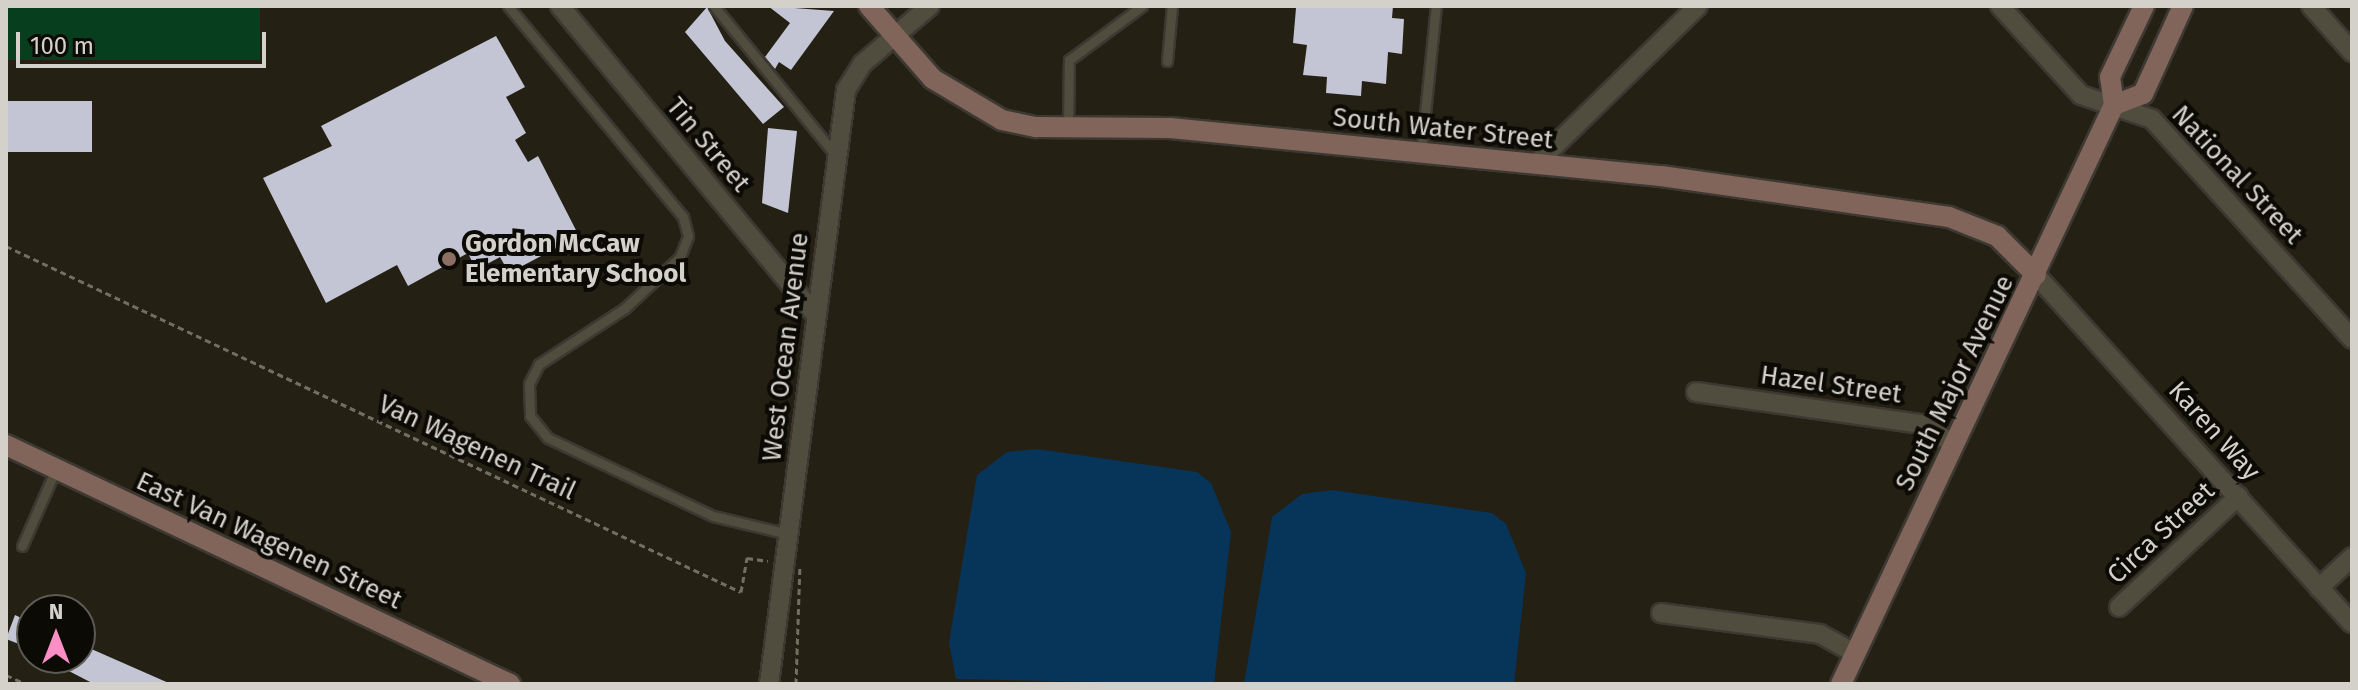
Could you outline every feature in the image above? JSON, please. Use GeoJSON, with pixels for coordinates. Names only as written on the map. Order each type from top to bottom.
{"type":"FeatureCollection","features":[{"type":"Feature","properties":{"kind":"main road","name":"South Water Street"},"geometry":{"type":"LineString","coordinates":[[869,6],[933,79],[978,112],[1068,128],[1170,128],[1536,164],[1949,217],[1997,236],[2036,275]]}},
{"type":"Feature","properties":{"kind":"main road","name":"South Major Avenue"},"geometry":{"type":"LineString","coordinates":[[1841,684],[2114,105],[2110,77],[2144,6]]}},
{"type":"Feature","properties":{"kind":"main road"},"geometry":{"type":"LineString","coordinates":[[2114,105],[2143,94],[2183,6]]}},
{"type":"Feature","properties":{"kind":"main road","name":"East Van Wagenen Street"},"geometry":{"type":"LineString","coordinates":[[6,445],[510,684]]}},
{"type":"Feature","properties":{"kind":"street","name":"Tin Street"},"geometry":{"type":"LineString","coordinates":[[560,6],[816,316]]}},
{"type":"Feature","properties":{"kind":"street","name":"West Ocean Avenue"},"geometry":{"type":"LineString","coordinates":[[769,684],[837,157],[852,75],[930,6]]}},
{"type":"Feature","properties":{"kind":"street"},"geometry":{"type":"LineString","coordinates":[[1536,164],[1698,6]]}},
{"type":"Feature","properties":{"kind":"street","name":"National Street"},"geometry":{"type":"LineString","coordinates":[[2000,6],[2081,95],[2152,119],[2352,339]]}},
{"type":"Feature","properties":{"kind":"street"},"geometry":{"type":"LineString","coordinates":[[2311,6],[2352,52]]}},
{"type":"Feature","properties":{"kind":"street","name":"Karen Way"},"geometry":{"type":"LineString","coordinates":[[2036,275],[2352,623]]}},
{"type":"Feature","properties":{"kind":"street","name":"Hazel Street"},"geometry":{"type":"LineString","coordinates":[[1696,392],[1920,424],[1954,444]]}},
{"type":"Feature","properties":{"kind":"street","name":"Circa Street"},"geometry":{"type":"LineString","coordinates":[[2119,607],[2239,496]]}},
{"type":"Feature","properties":{"kind":"street"},"geometry":{"type":"LineString","coordinates":[[2319,588],[2352,557]]}},
{"type":"Feature","properties":{"kind":"street"},"geometry":{"type":"LineString","coordinates":[[1661,613],[1820,634],[1856,654]]}},
{"type":"Feature","properties":{"kind":"lane"},"geometry":{"type":"LineString","coordinates":[[508,6],[683,217],[688,236],[680,257],[625,308],[539,364],[529,384],[530,416],[548,438],[713,516],[788,534]]}},
{"type":"Feature","properties":{"kind":"lane"},"geometry":{"type":"LineString","coordinates":[[714,6],[837,157]]}},
{"type":"Feature","properties":{"kind":"lane"},"geometry":{"type":"LineString","coordinates":[[1068,128],[1069,60],[1142,6]]}},
{"type":"Feature","properties":{"kind":"lane"},"geometry":{"type":"LineString","coordinates":[[1167,61],[1172,6]]}},
{"type":"Feature","properties":{"kind":"lane"},"geometry":{"type":"LineString","coordinates":[[1421,153],[1436,6]]}},
{"type":"Feature","properties":{"kind":"lane"},"geometry":{"type":"LineString","coordinates":[[22,546],[56,469]]}},
{"type":"Feature","properties":{"kind":"path","name":"Van Wagenen Trail"},"geometry":{"type":"LineString","coordinates":[[6,246],[741,592],[747,558],[784,563]]}},
{"type":"Feature","properties":{"kind":"path"},"geometry":{"type":"LineString","coordinates":[[784,563],[805,566],[796,684]]}},
{"type":"Feature","properties":{"kind":"path"},"geometry":{"type":"LineString","coordinates":[[6,675],[26,684]]}},
{"type":"Feature","properties":{"kind":"green space"},"geometry":{"type":"Polygon","coordinates":[[[6,6],[260,6],[260,60],[6,60],[6,6]]]}},
{"type":"Feature","properties":{"kind":"water"},"geometry":{"type":"Polygon","coordinates":[[[1037,449],[1197,472],[1211,483],[1231,532],[1214,684],[956,679],[949,643],[977,475],[1007,452],[1037,449]]]}},
{"type":"Feature","properties":{"kind":"water"},"geometry":{"type":"Polygon","coordinates":[[[1332,490],[1492,513],[1506,524],[1526,573],[1514,684],[1244,684],[1272,517],[1302,494],[1332,490]]]}},
{"type":"Feature","properties":{"kind":"building"},"geometry":{"type":"Polygon","coordinates":[[[768,6],[834,11],[791,70],[779,62],[775,69],[765,57],[790,23],[768,6]]]}},
{"type":"Feature","properties":{"kind":"building"},"geometry":{"type":"Polygon","coordinates":[[[1393,6],[1392,18],[1404,19],[1402,54],[1388,52],[1386,84],[1362,81],[1361,96],[1326,93],[1327,77],[1303,75],[1307,45],[1293,43],[1296,8],[1393,6]]]}},
{"type":"Feature","properties":{"kind":"building"},"geometry":{"type":"Polygon","coordinates":[[[707,7],[725,41],[784,107],[763,124],[685,32],[707,7]]]}},
{"type":"Feature","properties":{"kind":"building"},"geometry":{"type":"Polygon","coordinates":[[[496,36],[525,87],[506,97],[526,133],[515,140],[528,162],[538,156],[579,236],[509,273],[500,257],[476,270],[468,253],[408,286],[397,265],[326,303],[263,178],[332,146],[321,126],[496,36]]]}},
{"type":"Feature","properties":{"kind":"building"},"geometry":{"type":"Polygon","coordinates":[[[6,101],[92,101],[92,152],[6,152],[6,101]]]}},
{"type":"Feature","properties":{"kind":"building"},"geometry":{"type":"Polygon","coordinates":[[[768,128],[797,131],[788,213],[762,203],[768,128]]]}},
{"type":"Feature","properties":{"kind":"building"},"geometry":{"type":"Polygon","coordinates":[[[15,615],[16,643],[6,639],[15,615]]]}},
{"type":"Feature","properties":{"kind":"building"},"geometry":{"type":"Polygon","coordinates":[[[96,651],[171,684],[94,684],[75,674],[96,674],[96,651]]]}},
{"type":"Feature","properties":{"kind":"place","name":"Gordon McCaw Elementary School"},"geometry":{"type":"Point","coordinates":[449,259]}}]}
